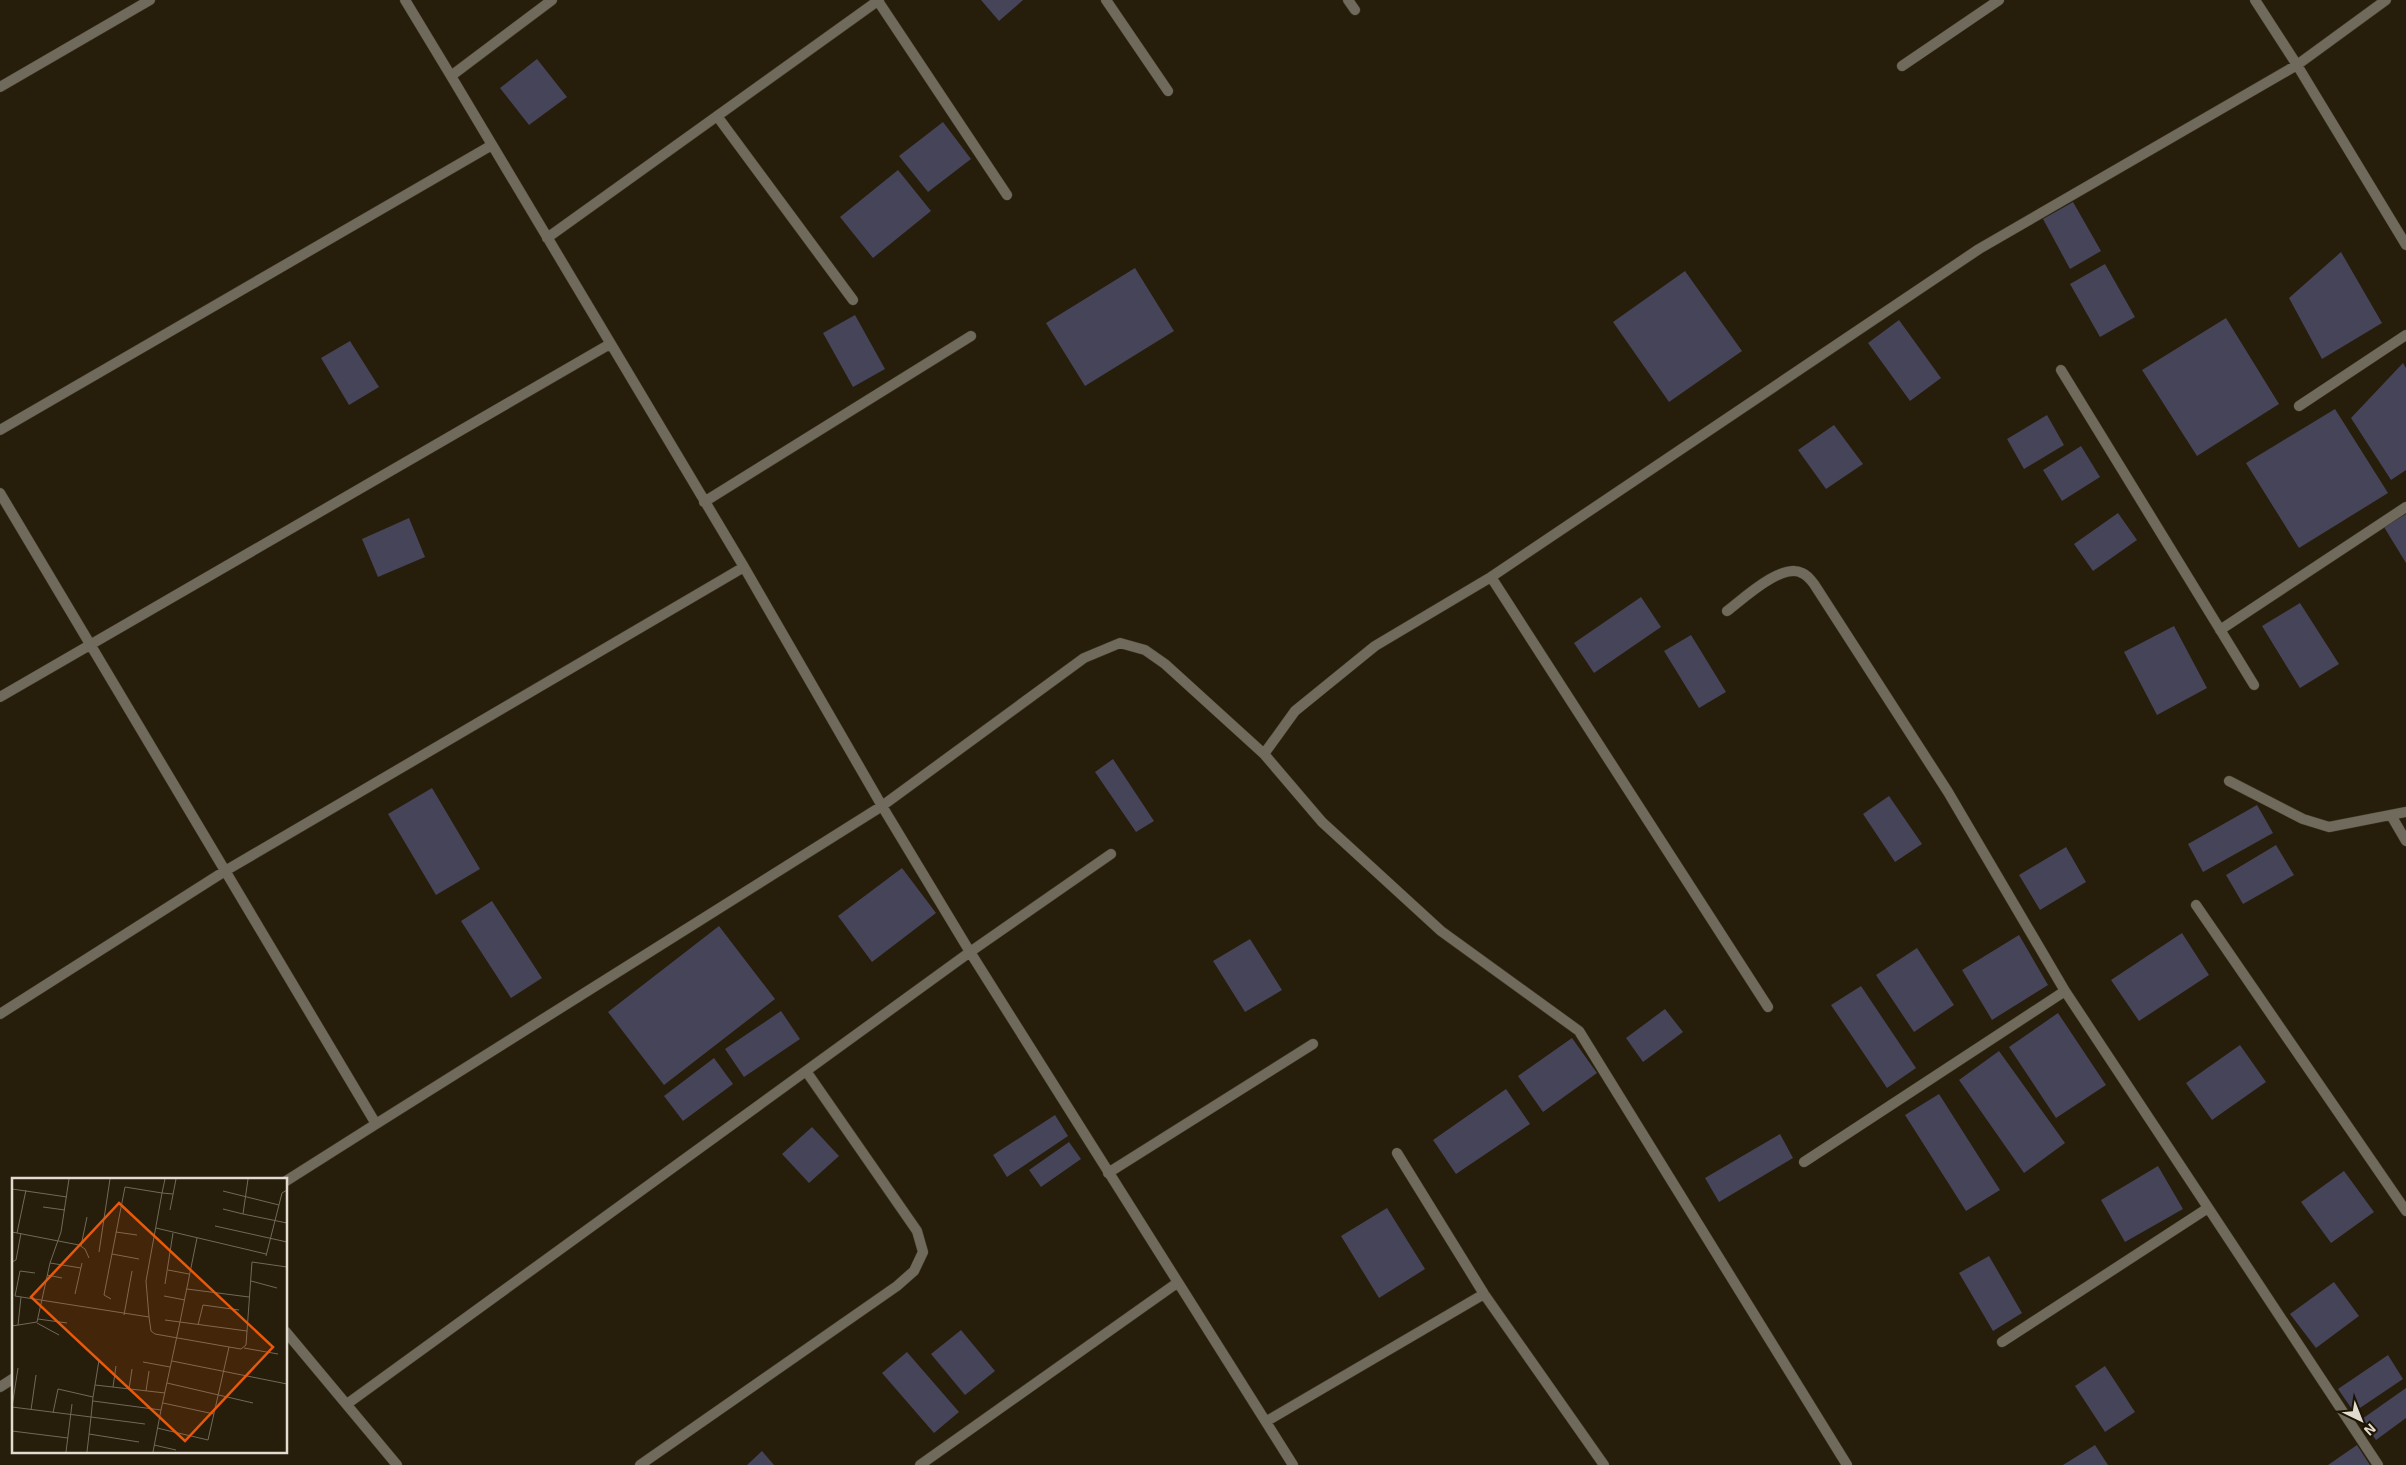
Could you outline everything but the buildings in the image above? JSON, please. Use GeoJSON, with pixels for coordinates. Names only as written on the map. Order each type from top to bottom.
{"type":"FeatureCollection","features":[{"type":"Feature","properties":{"kind":"street"},"geometry":{"type":"LineString","coordinates":[[0,87],[150,0]]}},
{"type":"Feature","properties":{"kind":"street"},"geometry":{"type":"LineString","coordinates":[[404,0],[744,566],[882,806],[970,952],[1293,1465]]}},
{"type":"Feature","properties":{"kind":"street"},"geometry":{"type":"LineString","coordinates":[[451,76],[552,0]]}},
{"type":"Feature","properties":{"kind":"street"},"geometry":{"type":"LineString","coordinates":[[547,238],[878,0],[1007,195]]}},
{"type":"Feature","properties":{"kind":"street"},"geometry":{"type":"LineString","coordinates":[[1106,0],[1168,91]]}},
{"type":"Feature","properties":{"kind":"street"},"geometry":{"type":"LineString","coordinates":[[1348,0],[1355,10]]}},
{"type":"Feature","properties":{"kind":"street"},"geometry":{"type":"LineString","coordinates":[[1902,66],[1999,0]]}},
{"type":"Feature","properties":{"kind":"street"},"geometry":{"type":"LineString","coordinates":[[2255,0],[2297,65],[2406,245]]}},
{"type":"Feature","properties":{"kind":"street"},"geometry":{"type":"LineString","coordinates":[[1264,754],[1295,711],[1375,646],[1490,578],[1979,249],[2297,65],[2386,0]]}},
{"type":"Feature","properties":{"kind":"street"},"geometry":{"type":"LineString","coordinates":[[717,116],[853,300]]}},
{"type":"Feature","properties":{"kind":"street"},"geometry":{"type":"LineString","coordinates":[[0,430],[492,145]]}},
{"type":"Feature","properties":{"kind":"street"},"geometry":{"type":"LineString","coordinates":[[2299,406],[2406,335]]}},
{"type":"Feature","properties":{"kind":"street"},"geometry":{"type":"LineString","coordinates":[[704,502],[971,336]]}},
{"type":"Feature","properties":{"kind":"street"},"geometry":{"type":"LineString","coordinates":[[0,697],[610,344]]}},
{"type":"Feature","properties":{"kind":"street"},"geometry":{"type":"LineString","coordinates":[[2061,370],[2254,685]]}},
{"type":"Feature","properties":{"kind":"street"},"geometry":{"type":"LineString","coordinates":[[0,493],[376,1124]]}},
{"type":"Feature","properties":{"kind":"street"},"geometry":{"type":"LineString","coordinates":[[2220,630],[2406,507]]}},
{"type":"Feature","properties":{"kind":"street"},"geometry":{"type":"LineString","coordinates":[[0,1014],[225,871],[744,566]]}},
{"type":"Feature","properties":{"kind":"street"},"geometry":{"type":"LineString","coordinates":[[1727,611],[1774,576],[1791,570],[1802,572],[1814,584],[1948,792],[2065,991],[2378,1465]]}},
{"type":"Feature","properties":{"kind":"street"},"geometry":{"type":"LineString","coordinates":[[1490,578],[1768,1007]]}},
{"type":"Feature","properties":{"kind":"street"},"geometry":{"type":"LineString","coordinates":[[288,1180],[882,806],[1084,658],[1120,643],[1145,650],[1165,664],[1264,754],[1322,822],[1441,931],[1579,1032],[1847,1465]]}},
{"type":"Feature","properties":{"kind":"street"},"geometry":{"type":"LineString","coordinates":[[2229,781],[2303,819],[2329,827],[2392,817],[2406,812]]}},
{"type":"Feature","properties":{"kind":"street"},"geometry":{"type":"LineString","coordinates":[[2392,817],[2406,841]]}},
{"type":"Feature","properties":{"kind":"street"},"geometry":{"type":"LineString","coordinates":[[347,1404],[970,952],[1111,854]]}},
{"type":"Feature","properties":{"kind":"street"},"geometry":{"type":"LineString","coordinates":[[2196,905],[2406,1211]]}},
{"type":"Feature","properties":{"kind":"street"},"geometry":{"type":"LineString","coordinates":[[1804,1162],[1911,1090],[2065,991]]}},
{"type":"Feature","properties":{"kind":"street"},"geometry":{"type":"LineString","coordinates":[[1108,1173],[1313,1044]]}},
{"type":"Feature","properties":{"kind":"street"},"geometry":{"type":"LineString","coordinates":[[640,1465],[897,1286],[914,1270],[923,1252],[916,1231],[806,1071]]}},
{"type":"Feature","properties":{"kind":"street"},"geometry":{"type":"LineString","coordinates":[[1397,1153],[1484,1294],[1604,1465]]}},
{"type":"Feature","properties":{"kind":"street"},"geometry":{"type":"LineString","coordinates":[[2002,1342],[2208,1208]]}},
{"type":"Feature","properties":{"kind":"street"},"geometry":{"type":"LineString","coordinates":[[920,1465],[1177,1283]]}},
{"type":"Feature","properties":{"kind":"street"},"geometry":{"type":"LineString","coordinates":[[1267,1421],[1484,1294]]}},
{"type":"Feature","properties":{"kind":"street"},"geometry":{"type":"LineString","coordinates":[[288,1334],[397,1465]]}},
{"type":"Feature","properties":{"kind":"street"},"geometry":{"type":"LineString","coordinates":[[0,1387],[12,1379]]}}]}
